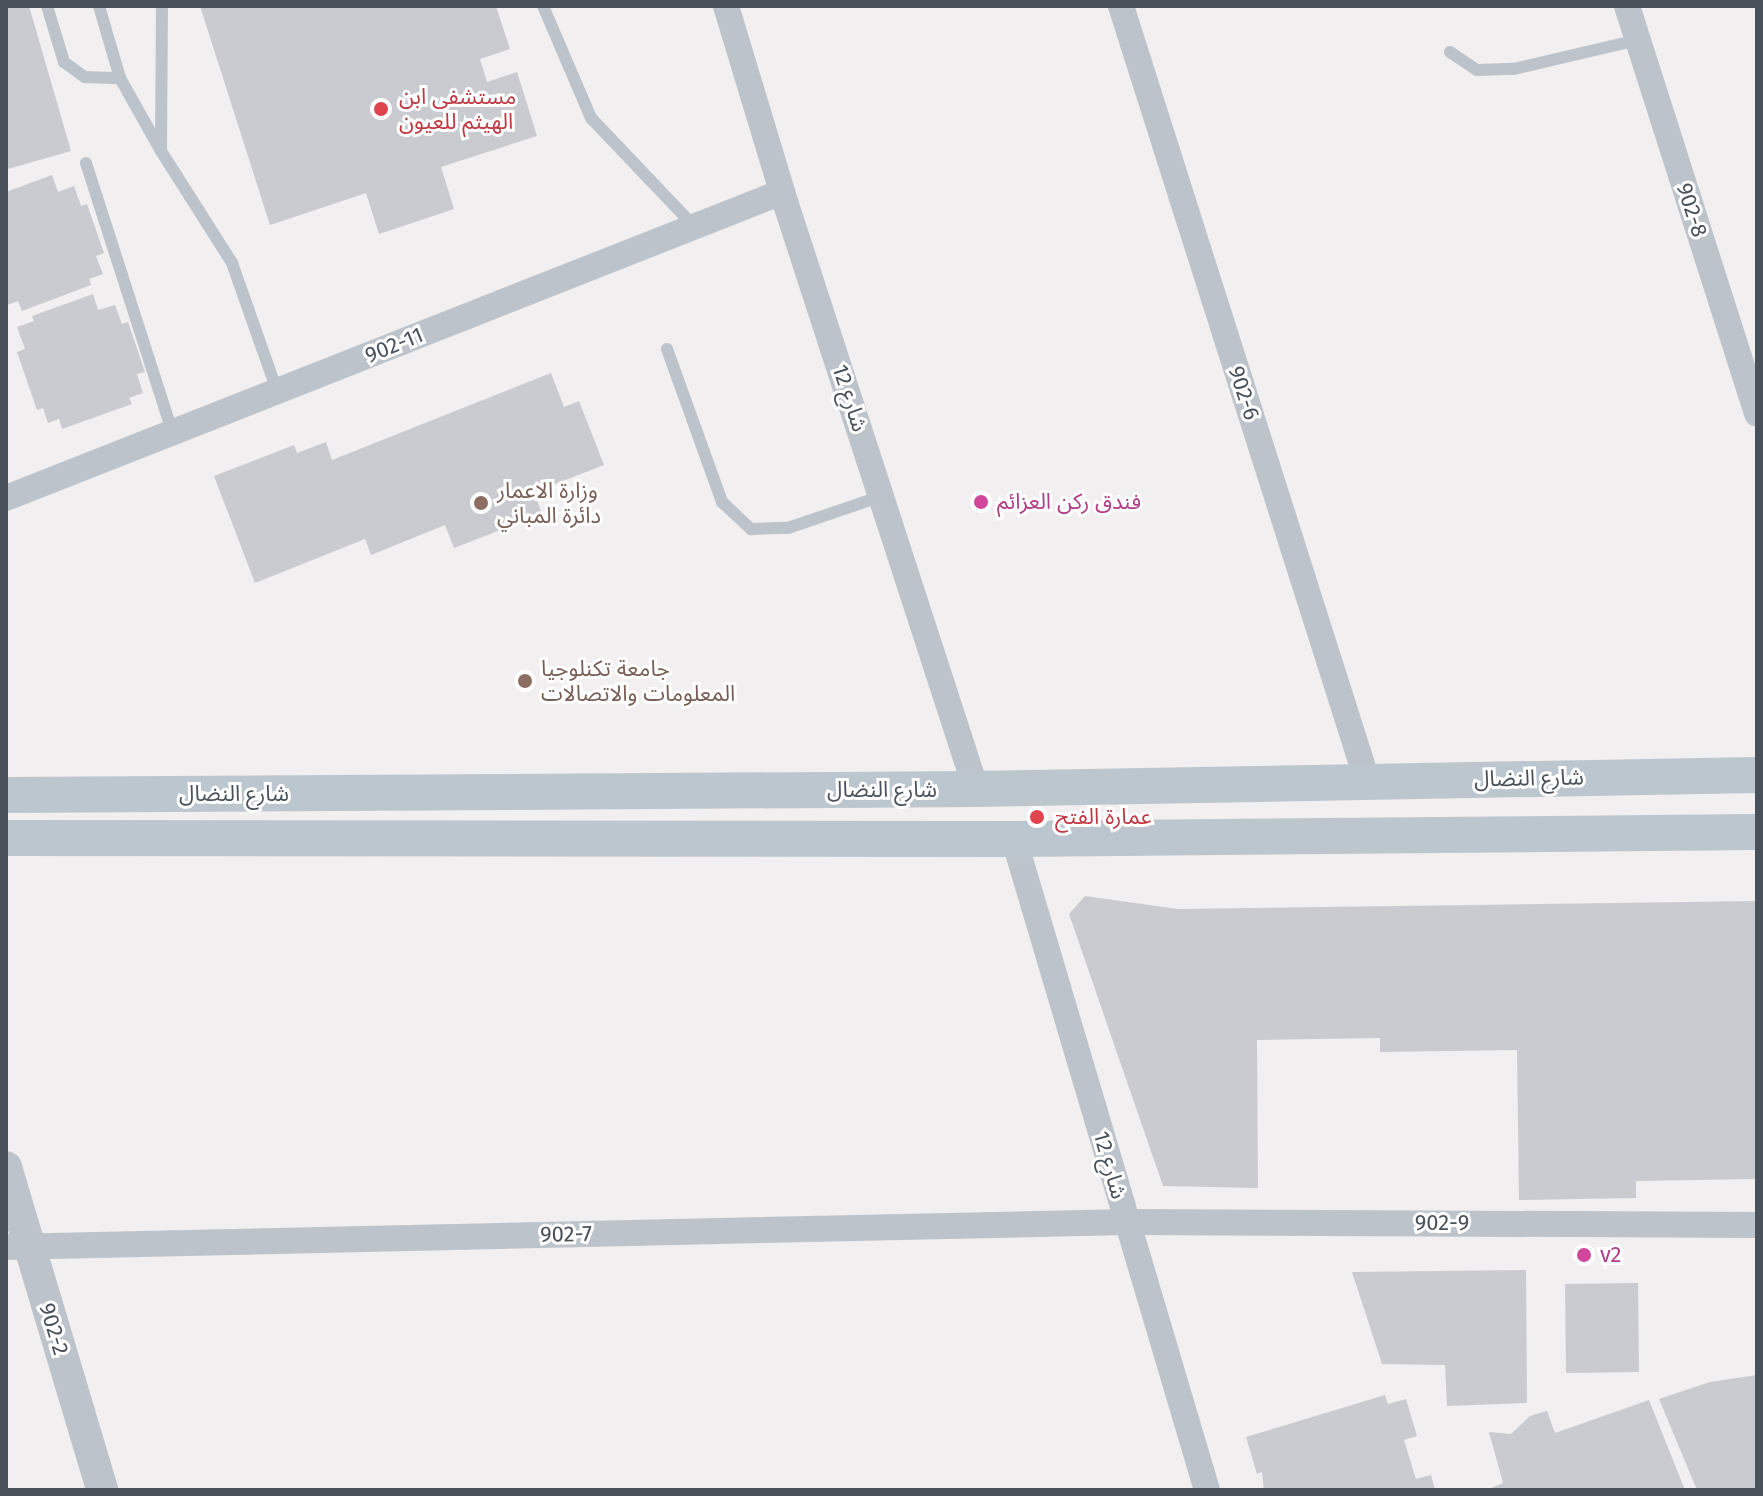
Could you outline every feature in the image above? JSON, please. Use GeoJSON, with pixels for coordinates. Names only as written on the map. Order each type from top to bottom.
{"type":"FeatureCollection","features":[{"type":"Feature","properties":{"kind":"main road","name":"شارع النضال"},"geometry":{"type":"LineString","coordinates":[[6,795],[976,789],[1757,775]]}},
{"type":"Feature","properties":{"kind":"main road","name":"شارع النضال"},"geometry":{"type":"LineString","coordinates":[[6,838],[1014,839],[1757,832]]}},
{"type":"Feature","properties":{"kind":"street","name":"شارع 12"},"geometry":{"type":"LineString","coordinates":[[726,6],[782,192],[976,789]]}},
{"type":"Feature","properties":{"kind":"street","name":"902-6"},"geometry":{"type":"LineString","coordinates":[[1121,6],[1367,780]]}},
{"type":"Feature","properties":{"kind":"street","name":"902-8"},"geometry":{"type":"LineString","coordinates":[[1627,6],[1757,414]]}},
{"type":"Feature","properties":{"kind":"street","name":"902-11"},"geometry":{"type":"LineString","coordinates":[[6,498],[782,192]]}},
{"type":"Feature","properties":{"kind":"street","name":"شارع 12"},"geometry":{"type":"LineString","coordinates":[[1014,839],[1207,1490]]}},
{"type":"Feature","properties":{"kind":"street","name":"902-2"},"geometry":{"type":"LineString","coordinates":[[6,1167],[18,1247],[102,1490]]}},
{"type":"Feature","properties":{"kind":"street","name":"902-9"},"geometry":{"type":"LineString","coordinates":[[1127,1222],[1757,1225]]}},
{"type":"Feature","properties":{"kind":"street","name":"902-7"},"geometry":{"type":"LineString","coordinates":[[18,1247],[1127,1222]]}},
{"type":"Feature","properties":{"kind":"lane"},"geometry":{"type":"LineString","coordinates":[[47,6],[64,62],[85,77],[120,78]]}},
{"type":"Feature","properties":{"kind":"lane"},"geometry":{"type":"LineString","coordinates":[[99,6],[120,78],[161,151],[232,263],[277,391]]}},
{"type":"Feature","properties":{"kind":"lane"},"geometry":{"type":"LineString","coordinates":[[161,151],[162,6]]}},
{"type":"Feature","properties":{"kind":"lane"},"geometry":{"type":"LineString","coordinates":[[543,6],[591,118],[694,226]]}},
{"type":"Feature","properties":{"kind":"lane"},"geometry":{"type":"LineString","coordinates":[[1450,52],[1477,70],[1514,69],[1638,40]]}},
{"type":"Feature","properties":{"kind":"lane"},"geometry":{"type":"LineString","coordinates":[[86,163],[173,434]]}},
{"type":"Feature","properties":{"kind":"lane"},"geometry":{"type":"LineString","coordinates":[[667,349],[722,502],[751,529],[788,528],[882,496]]}},
{"type":"Feature","properties":{"kind":"building"},"geometry":{"type":"Polygon","coordinates":[[[6,6],[29,6],[71,151],[8,169],[6,6]]]}},
{"type":"Feature","properties":{"kind":"building","name":"مستشفى ابن الهيثم للعيون"},"geometry":{"type":"Polygon","coordinates":[[[200,6],[496,6],[510,49],[480,59],[487,82],[517,72],[537,136],[441,167],[454,209],[379,234],[366,193],[270,225],[200,6]]]}},
{"type":"Feature","properties":{"kind":"building"},"geometry":{"type":"Polygon","coordinates":[[[52,175],[58,192],[74,186],[81,206],[87,204],[104,253],[96,256],[103,274],[89,279],[91,285],[22,311],[18,301],[7,305],[6,302],[6,192],[52,175]]]}},
{"type":"Feature","properties":{"kind":"building"},"geometry":{"type":"Polygon","coordinates":[[[93,294],[98,310],[115,305],[122,324],[128,322],[145,372],[137,374],[143,393],[129,398],[132,404],[62,429],[59,419],[48,423],[43,408],[37,410],[17,352],[25,349],[17,327],[34,321],[32,316],[93,294]]]}},
{"type":"Feature","properties":{"kind":"building"},"geometry":{"type":"Polygon","coordinates":[[[551,373],[564,407],[579,401],[604,465],[534,492],[542,514],[454,548],[445,525],[371,555],[365,539],[255,583],[214,476],[294,445],[297,453],[326,442],[332,460],[551,373]]]}},
{"type":"Feature","properties":{"kind":"building"},"geometry":{"type":"Polygon","coordinates":[[[1085,896],[1178,909],[1757,901],[1757,1179],[1636,1181],[1636,1198],[1519,1200],[1517,1050],[1380,1052],[1380,1038],[1257,1040],[1258,1188],[1163,1186],[1069,914],[1085,896]]]}},
{"type":"Feature","properties":{"kind":"building"},"geometry":{"type":"Polygon","coordinates":[[[1526,1270],[1527,1403],[1447,1406],[1445,1365],[1382,1364],[1352,1272],[1526,1270]]]}},
{"type":"Feature","properties":{"kind":"building"},"geometry":{"type":"Polygon","coordinates":[[[1638,1283],[1639,1372],[1566,1373],[1565,1284],[1638,1283]]]}},
{"type":"Feature","properties":{"kind":"building"},"geometry":{"type":"Polygon","coordinates":[[[1757,1375],[1757,1490],[1697,1490],[1659,1399],[1710,1382],[1757,1375]]]}},
{"type":"Feature","properties":{"kind":"building"},"geometry":{"type":"Polygon","coordinates":[[[1385,1395],[1388,1404],[1406,1399],[1417,1436],[1404,1440],[1416,1479],[1431,1475],[1435,1490],[1264,1490],[1262,1472],[1257,1474],[1246,1437],[1385,1395]]]}},
{"type":"Feature","properties":{"kind":"building"},"geometry":{"type":"Polygon","coordinates":[[[1649,1400],[1685,1490],[1487,1490],[1503,1483],[1489,1432],[1511,1434],[1530,1416],[1547,1411],[1555,1433],[1649,1400]]]}},
{"type":"Feature","properties":{"kind":"place","name":"مستشفى ابن الهيثم للعيون"},"geometry":{"type":"Point","coordinates":[381,109]}},
{"type":"Feature","properties":{"kind":"place","name":"فندق ركن العزائم"},"geometry":{"type":"Point","coordinates":[981,502]}},
{"type":"Feature","properties":{"kind":"place","name":"وزارة الاعمار دائرة المباني"},"geometry":{"type":"Point","coordinates":[481,503]}},
{"type":"Feature","properties":{"kind":"place","name":"جامعة تكنلوجيا المعلومات والاتصالات"},"geometry":{"type":"Point","coordinates":[525,681]}},
{"type":"Feature","properties":{"kind":"place","name":"عمارة الفتح"},"geometry":{"type":"Point","coordinates":[1037,817]}},
{"type":"Feature","properties":{"kind":"place","name":"v2"},"geometry":{"type":"Point","coordinates":[1584,1255]}}]}
